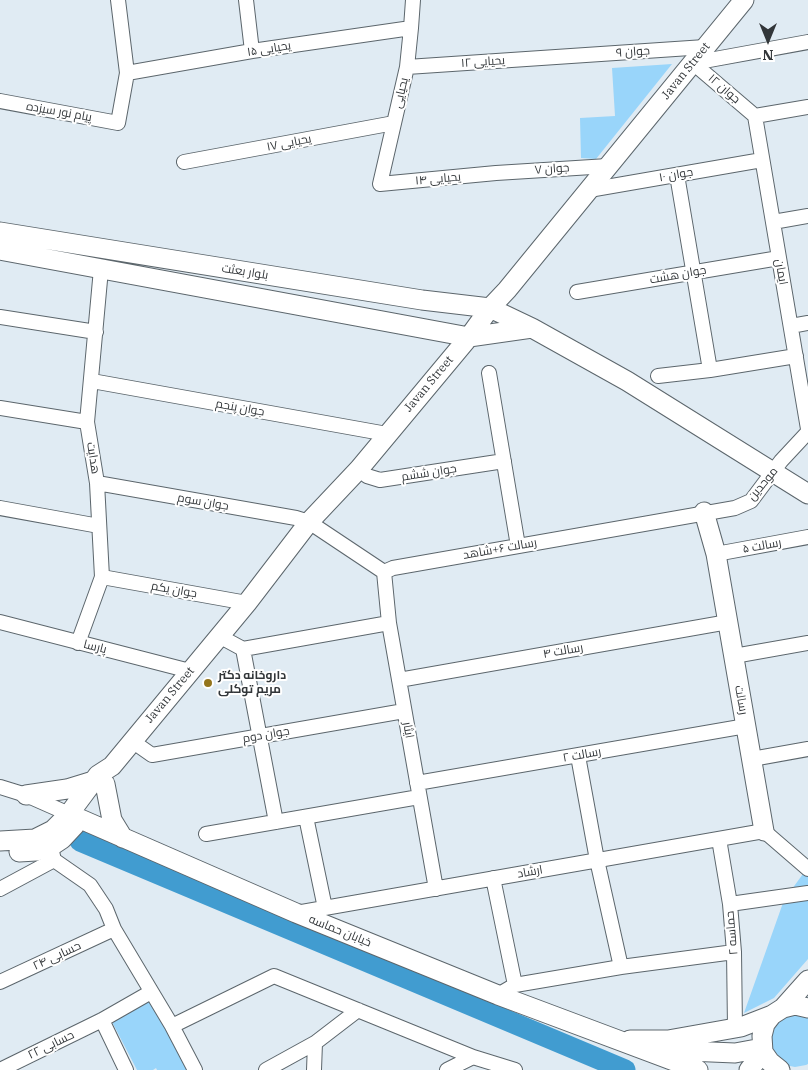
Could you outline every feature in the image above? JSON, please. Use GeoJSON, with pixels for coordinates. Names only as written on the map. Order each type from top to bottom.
{"type":"FeatureCollection","features":[{"type":"Feature","properties":{"kind":"main road","name":"Javan Street"},"geometry":{"type":"LineString","coordinates":[[74,817],[112,766],[247,603],[309,522],[359,469],[469,337],[490,308],[507,290],[744,0]]}},
{"type":"Feature","properties":{"kind":"main road","name":"بلوار بعثت"},"geometry":{"type":"LineString","coordinates":[[0,232],[33,247],[101,268],[469,337],[532,328]]}},
{"type":"Feature","properties":{"kind":"main road","name":"بلوار بعثت"},"geometry":{"type":"LineString","coordinates":[[0,250],[33,247],[490,308],[532,328],[628,381],[808,494]]}},
{"type":"Feature","properties":{"kind":"main road"},"geometry":{"type":"LineString","coordinates":[[415,327],[419,321],[422,300]]}},
{"type":"Feature","properties":{"kind":"main road","name":"رسالت"},"geometry":{"type":"LineString","coordinates":[[704,512],[716,554],[764,831]]}},
{"type":"Feature","properties":{"kind":"main road"},"geometry":{"type":"LineString","coordinates":[[26,795],[99,783],[112,820],[123,838]]}},
{"type":"Feature","properties":{"kind":"main road"},"geometry":{"type":"LineString","coordinates":[[0,841],[35,838],[74,817]]}},
{"type":"Feature","properties":{"kind":"main road"},"geometry":{"type":"LineString","coordinates":[[0,851],[36,851],[52,854],[74,817]]}},
{"type":"Feature","properties":{"kind":"main road","name":"خیابان حماسه"},"geometry":{"type":"LineString","coordinates":[[74,817],[296,913],[614,1040],[669,1051],[735,1053],[763,1050]]}},
{"type":"Feature","properties":{"kind":"main road"},"geometry":{"type":"LineString","coordinates":[[780,1070],[770,1062],[763,1050],[763,1030],[765,1024],[808,980]]}},
{"type":"Feature","properties":{"kind":"main road"},"geometry":{"type":"LineString","coordinates":[[778,1011],[796,1005],[808,1008]]}},
{"type":"Feature","properties":{"kind":"main road","name":"خیابان حماسه"},"geometry":{"type":"LineString","coordinates":[[614,1040],[668,1040],[741,1027],[778,1011]]}},
{"type":"Feature","properties":{"kind":"main road"},"geometry":{"type":"LineString","coordinates":[[614,1040],[698,1070]]}},
{"type":"Feature","properties":{"kind":"main road"},"geometry":{"type":"LineString","coordinates":[[749,1070],[763,1050]]}},
{"type":"Feature","properties":{"kind":"street"},"geometry":{"type":"LineString","coordinates":[[118,0],[126,51],[127,73]]}},
{"type":"Feature","properties":{"kind":"street"},"geometry":{"type":"LineString","coordinates":[[246,0],[252,51]]}},
{"type":"Feature","properties":{"kind":"street","name":"یحیایی"},"geometry":{"type":"LineString","coordinates":[[380,184],[407,67],[412,0]]}},
{"type":"Feature","properties":{"kind":"street","name":"یحیایی ۱۵"},"geometry":{"type":"LineString","coordinates":[[127,73],[252,51],[411,28]]}},
{"type":"Feature","properties":{"kind":"street"},"geometry":{"type":"LineString","coordinates":[[693,63],[808,42]]}},
{"type":"Feature","properties":{"kind":"street","name":"جوان ۹"},"geometry":{"type":"LineString","coordinates":[[560,57],[705,47]]}},
{"type":"Feature","properties":{"kind":"street","name":"یحیایی ۱۲"},"geometry":{"type":"LineString","coordinates":[[407,67],[560,57]]}},
{"type":"Feature","properties":{"kind":"street","name":"جوان ۱۲"},"geometry":{"type":"LineString","coordinates":[[693,63],[755,116]]}},
{"type":"Feature","properties":{"kind":"street","name":"پیام نور سیزده"},"geometry":{"type":"LineString","coordinates":[[0,101],[118,123],[127,73]]}},
{"type":"Feature","properties":{"kind":"street"},"geometry":{"type":"LineString","coordinates":[[755,116],[808,107]]}},
{"type":"Feature","properties":{"kind":"street","name":"ایمان"},"geometry":{"type":"LineString","coordinates":[[755,116],[808,430]]}},
{"type":"Feature","properties":{"kind":"street","name":"یحیایی ۱۷"},"geometry":{"type":"LineString","coordinates":[[184,162],[394,123]]}},
{"type":"Feature","properties":{"kind":"street","name":"جوان ۱۰"},"geometry":{"type":"LineString","coordinates":[[589,190],[762,160]]}},
{"type":"Feature","properties":{"kind":"street","name":"جوان ۷"},"geometry":{"type":"LineString","coordinates":[[496,173],[608,166]]}},
{"type":"Feature","properties":{"kind":"street","name":"یحیایی ۱۴"},"geometry":{"type":"LineString","coordinates":[[380,184],[496,173]]}},
{"type":"Feature","properties":{"kind":"street"},"geometry":{"type":"LineString","coordinates":[[677,175],[710,370]]}},
{"type":"Feature","properties":{"kind":"street"},"geometry":{"type":"LineString","coordinates":[[773,222],[808,216]]}},
{"type":"Feature","properties":{"kind":"street","name":"جوان هشت"},"geometry":{"type":"LineString","coordinates":[[576,292],[779,258]]}},
{"type":"Feature","properties":{"kind":"street","name":"هدایت"},"geometry":{"type":"LineString","coordinates":[[78,643],[102,577],[97,483],[87,422],[101,268]]}},
{"type":"Feature","properties":{"kind":"street"},"geometry":{"type":"LineString","coordinates":[[0,317],[96,332]]}},
{"type":"Feature","properties":{"kind":"street"},"geometry":{"type":"LineString","coordinates":[[791,326],[808,323]]}},
{"type":"Feature","properties":{"kind":"street"},"geometry":{"type":"LineString","coordinates":[[658,376],[710,370],[796,356]]}},
{"type":"Feature","properties":{"kind":"street"},"geometry":{"type":"LineString","coordinates":[[489,373],[518,546]]}},
{"type":"Feature","properties":{"kind":"street","name":"جوان پنجم"},"geometry":{"type":"LineString","coordinates":[[92,381],[387,434]]}},
{"type":"Feature","properties":{"kind":"street"},"geometry":{"type":"LineString","coordinates":[[0,408],[87,422]]}},
{"type":"Feature","properties":{"kind":"street","name":"موحدین"},"geometry":{"type":"LineString","coordinates":[[704,512],[735,508],[752,501],[808,430]]}},
{"type":"Feature","properties":{"kind":"street","name":"جوان ششم"},"geometry":{"type":"LineString","coordinates":[[359,469],[367,476],[380,480],[504,461]]}},
{"type":"Feature","properties":{"kind":"street","name":"جوان سوم"},"geometry":{"type":"LineString","coordinates":[[97,483],[296,518],[309,522]]}},
{"type":"Feature","properties":{"kind":"street"},"geometry":{"type":"LineString","coordinates":[[0,508],[99,526]]}},
{"type":"Feature","properties":{"kind":"street","name":"رسالت ۶+شاهد"},"geometry":{"type":"LineString","coordinates":[[384,572],[393,568],[704,512]]}},
{"type":"Feature","properties":{"kind":"street"},"geometry":{"type":"LineString","coordinates":[[309,522],[384,572]]}},
{"type":"Feature","properties":{"kind":"street","name":"رسالت ۵"},"geometry":{"type":"LineString","coordinates":[[716,554],[808,537]]}},
{"type":"Feature","properties":{"kind":"street","name":"ایثار"},"geometry":{"type":"LineString","coordinates":[[384,572],[389,623],[436,888]]}},
{"type":"Feature","properties":{"kind":"street","name":"جوان یکم"},"geometry":{"type":"LineString","coordinates":[[102,577],[247,603]]}},
{"type":"Feature","properties":{"kind":"street","name":"پارسا"},"geometry":{"type":"LineString","coordinates":[[0,622],[190,671]]}},
{"type":"Feature","properties":{"kind":"street","name":"رسالت ۴"},"geometry":{"type":"LineString","coordinates":[[399,680],[728,622]]}},
{"type":"Feature","properties":{"kind":"street"},"geometry":{"type":"LineString","coordinates":[[219,636],[243,650],[389,623]]}},
{"type":"Feature","properties":{"kind":"street"},"geometry":{"type":"LineString","coordinates":[[734,656],[808,643]]}},
{"type":"Feature","properties":{"kind":"street"},"geometry":{"type":"LineString","coordinates":[[243,650],[276,822]]}},
{"type":"Feature","properties":{"kind":"street","name":"جوان دوم"},"geometry":{"type":"LineString","coordinates":[[132,741],[152,755],[404,711]]}},
{"type":"Feature","properties":{"kind":"street","name":"رسالت ۲"},"geometry":{"type":"LineString","coordinates":[[206,834],[306,817],[418,790],[578,756],[746,726]]}},
{"type":"Feature","properties":{"kind":"street"},"geometry":{"type":"LineString","coordinates":[[752,759],[808,749]]}},
{"type":"Feature","properties":{"kind":"street"},"geometry":{"type":"LineString","coordinates":[[578,756],[597,860],[621,967]]}},
{"type":"Feature","properties":{"kind":"street"},"geometry":{"type":"LineString","coordinates":[[0,787],[26,795],[74,817]]}},
{"type":"Feature","properties":{"kind":"street"},"geometry":{"type":"LineString","coordinates":[[306,817],[325,908]]}},
{"type":"Feature","properties":{"kind":"street"},"geometry":{"type":"LineString","coordinates":[[764,831],[808,869]]}},
{"type":"Feature","properties":{"kind":"street","name":"ارشاد"},"geometry":{"type":"LineString","coordinates":[[296,913],[764,831]]}},
{"type":"Feature","properties":{"kind":"street","name":"حماسه ۲"},"geometry":{"type":"LineString","coordinates":[[719,839],[730,904],[734,952],[735,1028]]}},
{"type":"Feature","properties":{"kind":"street"},"geometry":{"type":"LineString","coordinates":[[0,888],[52,854],[90,885],[106,909],[114,930],[172,1026],[195,1070]]}},
{"type":"Feature","properties":{"kind":"street"},"geometry":{"type":"LineString","coordinates":[[493,878],[515,985]]}},
{"type":"Feature","properties":{"kind":"street"},"geometry":{"type":"LineString","coordinates":[[730,904],[808,893]]}},
{"type":"Feature","properties":{"kind":"street","name":"حسابی ۲۴"},"geometry":{"type":"LineString","coordinates":[[0,982],[114,930]]}},
{"type":"Feature","properties":{"kind":"street"},"geometry":{"type":"LineString","coordinates":[[498,995],[515,985],[621,967],[734,952]]}},
{"type":"Feature","properties":{"kind":"street"},"geometry":{"type":"LineString","coordinates":[[172,1026],[274,976],[473,1057],[515,1070]]}},
{"type":"Feature","properties":{"kind":"street","name":"حسابی ۲۲"},"geometry":{"type":"LineString","coordinates":[[0,1070],[102,1020],[151,992]]}},
{"type":"Feature","properties":{"kind":"street"},"geometry":{"type":"LineString","coordinates":[[266,1070],[315,1043],[358,1010]]}},
{"type":"Feature","properties":{"kind":"street"},"geometry":{"type":"LineString","coordinates":[[102,1020],[126,1070]]}},
{"type":"Feature","properties":{"kind":"street"},"geometry":{"type":"LineString","coordinates":[[314,1070],[315,1043]]}},
{"type":"Feature","properties":{"kind":"street"},"geometry":{"type":"LineString","coordinates":[[447,1070],[473,1057]]}},
{"type":"Feature","properties":{"kind":"shaded area"},"geometry":{"type":"Polygon","coordinates":[[[672,64],[596,159],[581,158],[580,118],[615,116],[612,68],[672,64]]]}},
{"type":"Feature","properties":{"kind":"shaded area"},"geometry":{"type":"Polygon","coordinates":[[[808,867],[808,959],[774,998],[744,1013],[784,900],[808,867]]]}},
{"type":"Feature","properties":{"kind":"shaded area"},"geometry":{"type":"Polygon","coordinates":[[[150,998],[187,1070],[157,1070],[156,1068],[153,1070],[137,1070],[110,1018],[150,998]]]}},
{"type":"Feature","properties":{"kind":"shaded area"},"geometry":{"type":"Polygon","coordinates":[[[786,1012],[808,1013],[808,1064],[806,1065],[795,1067],[785,1065],[770,1049],[770,1027],[786,1012]]]}},
{"type":"Feature","properties":{"kind":"waterway"},"geometry":{"type":"LineString","coordinates":[[80,841],[625,1070]]}},
{"type":"Feature","properties":{"kind":"place","name":"داروخانه دکتر مریم توکلی"},"geometry":{"type":"Point","coordinates":[208,683]}}]}
